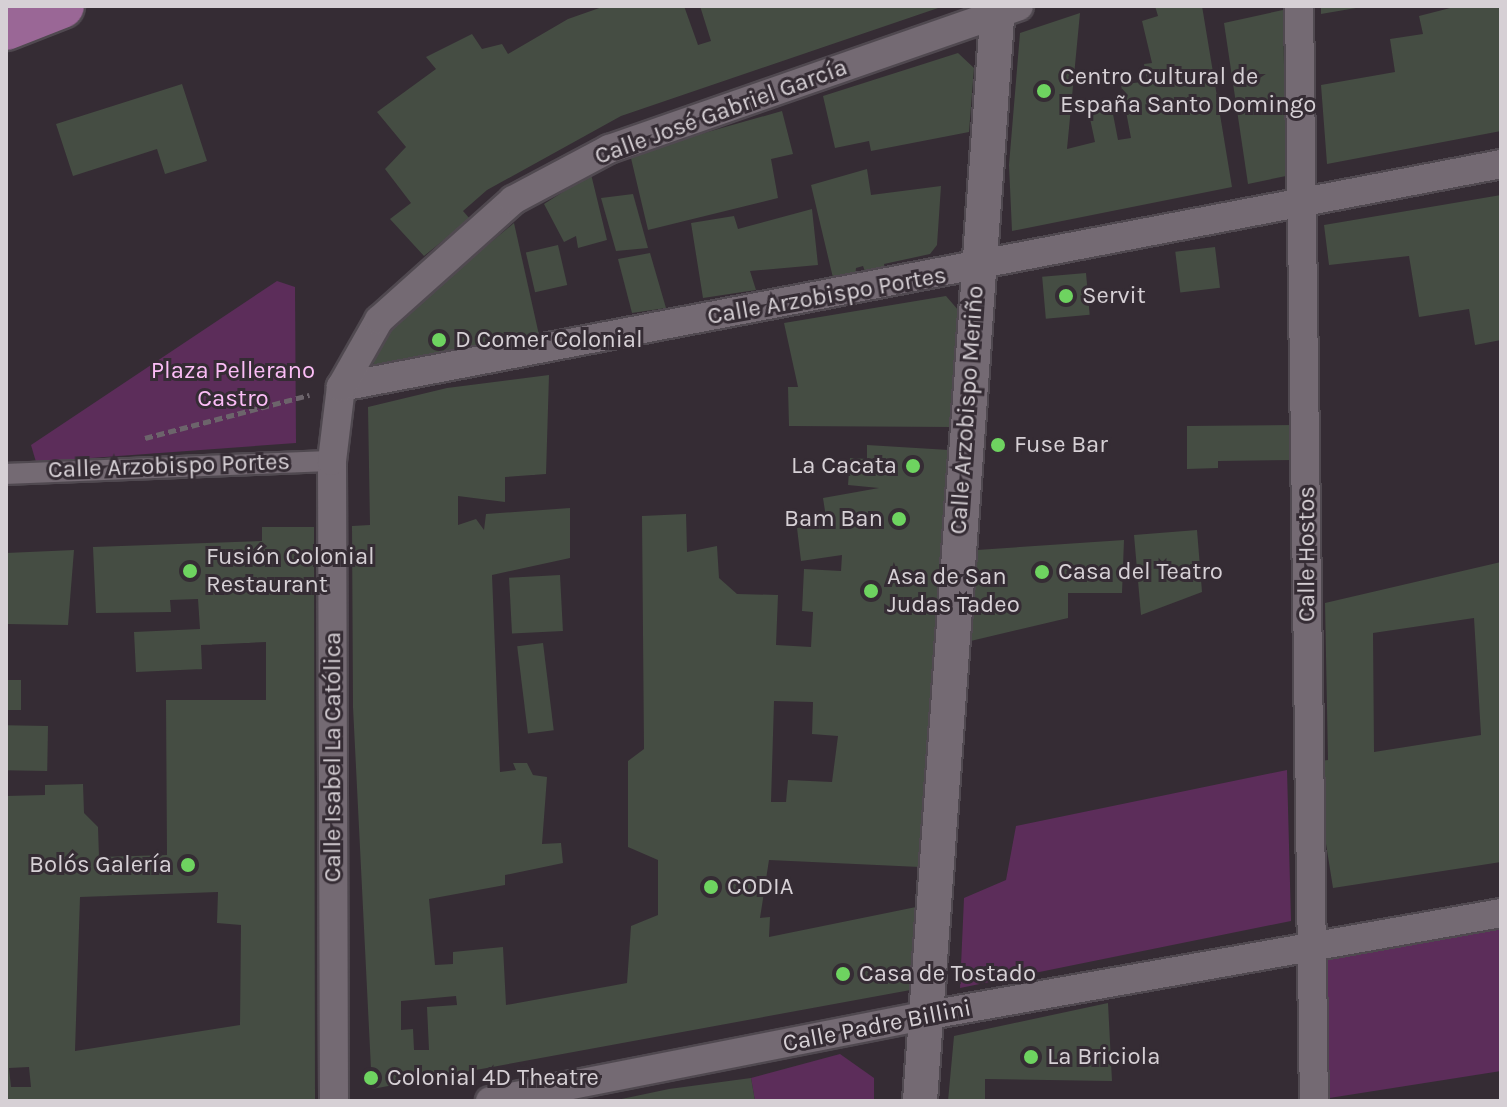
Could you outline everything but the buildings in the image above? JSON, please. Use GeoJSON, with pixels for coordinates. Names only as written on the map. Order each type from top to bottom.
{"type":"FeatureCollection","features":[{"type":"Feature","properties":{"kind":"main road"},"geometry":{"type":"LineString","coordinates":[[6,28],[62,6]]}},
{"type":"Feature","properties":{"kind":"street","name":"Calle Hostos"},"geometry":{"type":"LineString","coordinates":[[1299,6],[1305,205],[1314,1101]]}},
{"type":"Feature","properties":{"kind":"street","name":"Calle Arzobispo Meriño"},"geometry":{"type":"LineString","coordinates":[[920,1101],[977,268],[1005,9]]}},
{"type":"Feature","properties":{"kind":"street","name":"Calle José Gabriel García"},"geometry":{"type":"LineString","coordinates":[[346,377],[379,320],[513,200],[609,149],[1005,9]]}},
{"type":"Feature","properties":{"kind":"street","name":"Calle Arzobispo Portes"},"geometry":{"type":"LineString","coordinates":[[346,377],[977,268],[1501,164]]}},
{"type":"Feature","properties":{"kind":"street","name":"Calle Isabel La Católica"},"geometry":{"type":"LineString","coordinates":[[334,1101],[332,461],[346,377]]}},
{"type":"Feature","properties":{"kind":"street","name":"Calle Arzobispo Portes"},"geometry":{"type":"LineString","coordinates":[[6,474],[332,461]]}},
{"type":"Feature","properties":{"kind":"street","name":"Calle Padre Billini"},"geometry":{"type":"LineString","coordinates":[[490,1101],[924,1016],[1501,913]]}},
{"type":"Feature","properties":{"kind":"path"},"geometry":{"type":"LineString","coordinates":[[129,443],[346,377]]}},
{"type":"Feature","properties":{"kind":"green space","name":"Plaza Pellerano Castro"},"geometry":{"type":"Polygon","coordinates":[[[277,281],[295,287],[296,443],[36,462],[31,445],[277,281]]]}},
{"type":"Feature","properties":{"kind":"green space"},"geometry":{"type":"Polygon","coordinates":[[[1287,770],[1291,921],[960,988],[964,898],[1006,880],[1016,826],[1287,770]]]}},
{"type":"Feature","properties":{"kind":"green space"},"geometry":{"type":"Polygon","coordinates":[[[1501,927],[1501,1071],[1323,1099],[1326,958],[1501,927]]]}},
{"type":"Feature","properties":{"kind":"green space"},"geometry":{"type":"Polygon","coordinates":[[[840,1054],[874,1078],[874,1101],[755,1101],[751,1078],[840,1054]]]}},
{"type":"Feature","properties":{"kind":"place","name":"Centro Cultural de España Santo Domingo"},"geometry":{"type":"Point","coordinates":[1044,91]}},
{"type":"Feature","properties":{"kind":"place","name":"Servit"},"geometry":{"type":"Point","coordinates":[1066,296]}},
{"type":"Feature","properties":{"kind":"place","name":"D Comer Colonial"},"geometry":{"type":"Point","coordinates":[439,340]}},
{"type":"Feature","properties":{"kind":"place","name":"Fuse Bar"},"geometry":{"type":"Point","coordinates":[998,445]}},
{"type":"Feature","properties":{"kind":"place","name":"La Cacata"},"geometry":{"type":"Point","coordinates":[913,466]}},
{"type":"Feature","properties":{"kind":"place","name":"Bam Ban"},"geometry":{"type":"Point","coordinates":[899,519]}},
{"type":"Feature","properties":{"kind":"place","name":"Fusión Colonial Restaurant"},"geometry":{"type":"Point","coordinates":[190,571]}},
{"type":"Feature","properties":{"kind":"place","name":"Casa del Teatro"},"geometry":{"type":"Point","coordinates":[1042,572]}},
{"type":"Feature","properties":{"kind":"place","name":"Asa de San Judas Tadeo"},"geometry":{"type":"Point","coordinates":[871,591]}},
{"type":"Feature","properties":{"kind":"place","name":"Bolós Galería"},"geometry":{"type":"Point","coordinates":[188,865]}},
{"type":"Feature","properties":{"kind":"place","name":"CODIA"},"geometry":{"type":"Point","coordinates":[711,887]}},
{"type":"Feature","properties":{"kind":"place","name":"Casa de Tostado"},"geometry":{"type":"Point","coordinates":[843,974]}},
{"type":"Feature","properties":{"kind":"place","name":"La Briciola"},"geometry":{"type":"Point","coordinates":[1031,1057]}},
{"type":"Feature","properties":{"kind":"place","name":"Colonial 4D Theatre"},"geometry":{"type":"Point","coordinates":[371,1078]}}]}
